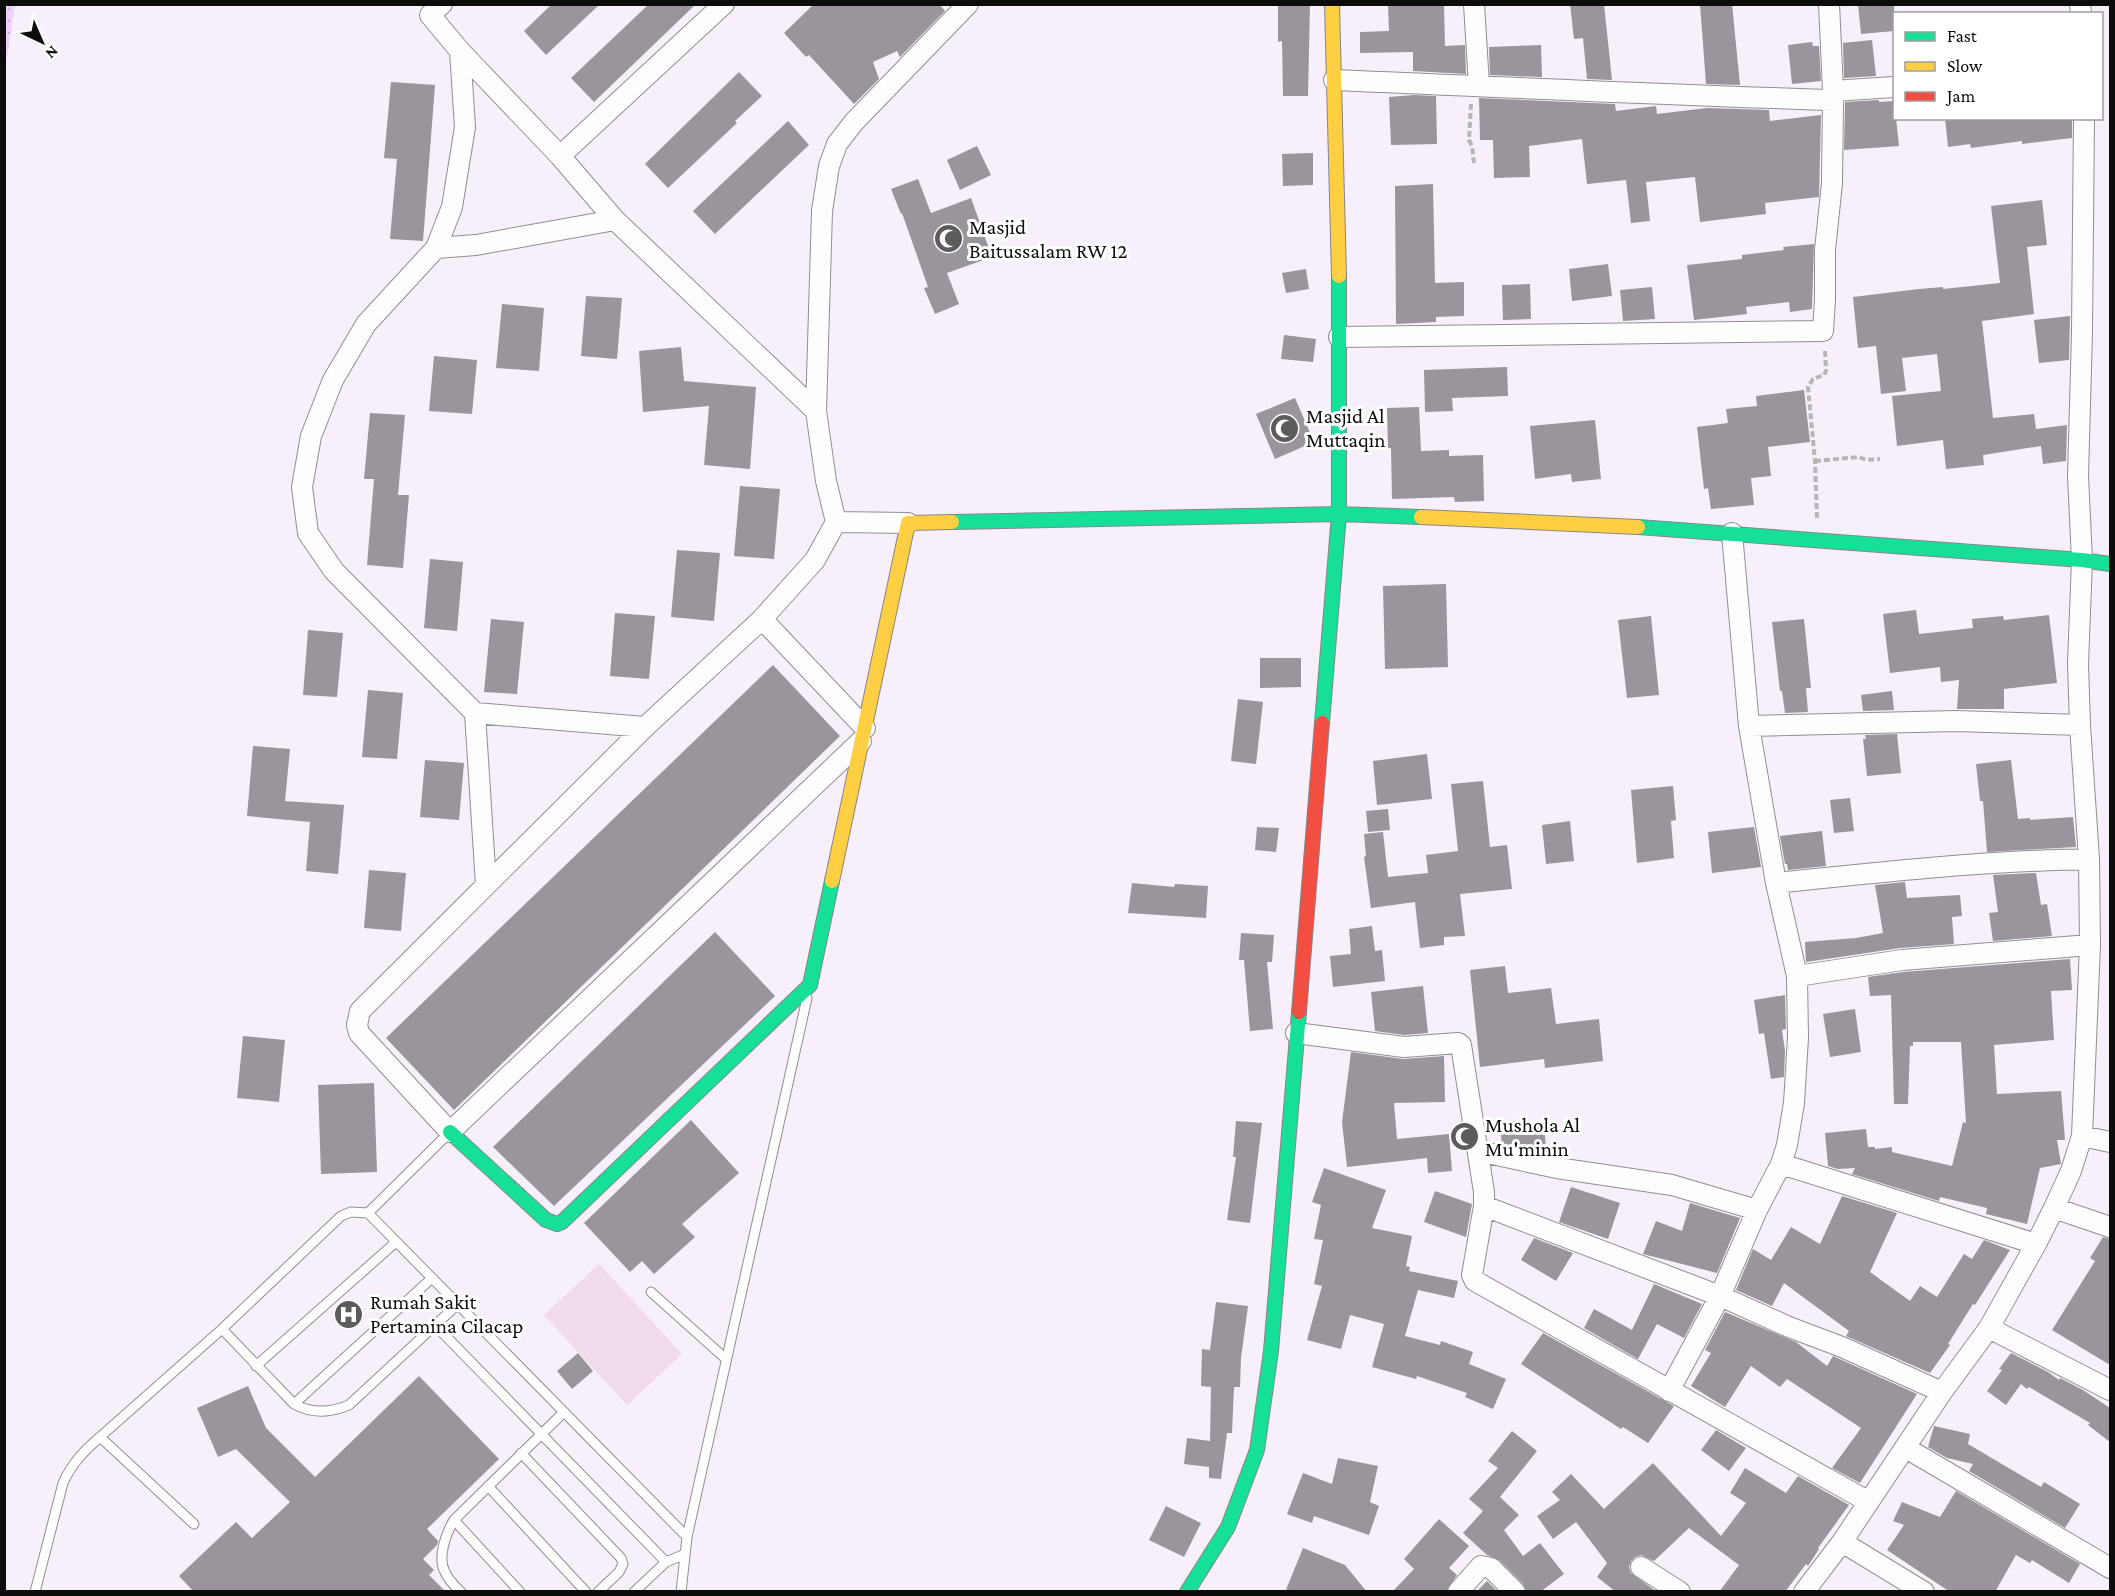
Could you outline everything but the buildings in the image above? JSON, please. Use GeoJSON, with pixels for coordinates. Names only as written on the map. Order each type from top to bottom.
{"type":"FeatureCollection","features":[{"type":"Feature","properties":{"kind":"main road"},"geometry":{"type":"LineString","coordinates":[[1187,1592],[1228,1527],[1257,1450],[1270,1351],[1339,514],[1339,259],[1332,4]]}},
{"type":"Feature","properties":{"kind":"main road"},"geometry":{"type":"LineString","coordinates":[[450,1131],[546,1220],[557,1224],[562,1222],[810,985],[908,523],[1339,514],[1534,521],[1732,532],[2110,564]]}},
{"type":"Feature","properties":{"kind":"street"},"geometry":{"type":"LineString","coordinates":[[560,156],[724,4]]}},
{"type":"Feature","properties":{"kind":"street"},"geometry":{"type":"LineString","coordinates":[[762,619],[863,734],[450,1131],[359,1032],[357,1017],[360,1011],[645,727],[762,619],[815,560],[836,522],[826,482],[816,411],[822,212],[829,166],[837,144],[854,122],[968,4]]}},
{"type":"Feature","properties":{"kind":"street"},"geometry":{"type":"LineString","coordinates":[[1474,4],[1475,86]]}},
{"type":"Feature","properties":{"kind":"street"},"geometry":{"type":"LineString","coordinates":[[1339,338],[1823,331],[1825,250],[1832,183],[1833,95],[1829,4]]}},
{"type":"Feature","properties":{"kind":"street"},"geometry":{"type":"LineString","coordinates":[[430,8],[460,51],[560,156],[615,220],[816,411]]}},
{"type":"Feature","properties":{"kind":"street"},"geometry":{"type":"LineString","coordinates":[[460,51],[465,127],[452,207],[436,248],[366,324],[333,380],[311,436],[302,487],[308,533],[333,572],[475,713],[645,727]]}},
{"type":"Feature","properties":{"kind":"street"},"geometry":{"type":"LineString","coordinates":[[1334,80],[1833,95],[1893,87]]}},
{"type":"Feature","properties":{"kind":"street"},"geometry":{"type":"LineString","coordinates":[[1804,1592],[1842,1542],[1942,1392],[1989,1328],[2054,1208],[2071,1170],[2082,1136],[2090,945],[2089,859],[2078,664],[2082,560],[2078,476],[2084,120]]}},
{"type":"Feature","properties":{"kind":"street"},"geometry":{"type":"LineString","coordinates":[[436,248],[476,245],[615,220]]}},
{"type":"Feature","properties":{"kind":"street"},"geometry":{"type":"LineString","coordinates":[[836,522],[908,523]]}},
{"type":"Feature","properties":{"kind":"street"},"geometry":{"type":"LineString","coordinates":[[1669,1391],[1720,1296],[1781,1164],[1787,1145],[1794,1103],[1798,1038],[1797,976],[1776,883],[1749,726],[1732,532]]}},
{"type":"Feature","properties":{"kind":"street"},"geometry":{"type":"LineString","coordinates":[[475,713],[486,885]]}},
{"type":"Feature","properties":{"kind":"street"},"geometry":{"type":"LineString","coordinates":[[1749,726],[1956,721],[2080,725]]}},
{"type":"Feature","properties":{"kind":"street"},"geometry":{"type":"LineString","coordinates":[[1776,883],[1926,868],[2033,860],[2089,859]]}},
{"type":"Feature","properties":{"kind":"street"},"geometry":{"type":"LineString","coordinates":[[1797,976],[1902,960],[2090,945]]}},
{"type":"Feature","properties":{"kind":"street"},"geometry":{"type":"LineString","coordinates":[[1296,1033],[1404,1047],[1458,1043],[1461,1045],[1484,1192],[1484,1206],[1472,1275],[1475,1281],[1869,1502]]}},
{"type":"Feature","properties":{"kind":"street"},"geometry":{"type":"LineString","coordinates":[[2082,1136],[2110,1142]]}},
{"type":"Feature","properties":{"kind":"street"},"geometry":{"type":"LineString","coordinates":[[1478,1151],[1557,1168],[1672,1185],[1758,1210]]}},
{"type":"Feature","properties":{"kind":"street"},"geometry":{"type":"LineString","coordinates":[[1781,1164],[2036,1244]]}},
{"type":"Feature","properties":{"kind":"street"},"geometry":{"type":"LineString","coordinates":[[1484,1206],[1720,1296],[1942,1392]]}},
{"type":"Feature","properties":{"kind":"street"},"geometry":{"type":"LineString","coordinates":[[2054,1208],[2110,1227]]}},
{"type":"Feature","properties":{"kind":"street"},"geometry":{"type":"LineString","coordinates":[[1989,1328],[2110,1390]]}},
{"type":"Feature","properties":{"kind":"street"},"geometry":{"type":"LineString","coordinates":[[1906,1448],[2110,1568]]}},
{"type":"Feature","properties":{"kind":"street"},"geometry":{"type":"LineString","coordinates":[[1842,1542],[1924,1592]]}},
{"type":"Feature","properties":{"kind":"street"},"geometry":{"type":"LineString","coordinates":[[1458,1592],[1481,1566],[1486,1566],[1491,1568],[1515,1592]]}},
{"type":"Feature","properties":{"kind":"street"},"geometry":{"type":"LineString","coordinates":[[1641,1567],[1680,1592]]}},
{"type":"Feature","properties":{"kind":"lane"},"geometry":{"type":"LineString","coordinates":[[680,1591],[687,1537],[810,985]]}},
{"type":"Feature","properties":{"kind":"lane"},"geometry":{"type":"LineString","coordinates":[[368,1213],[450,1131]]}},
{"type":"Feature","properties":{"kind":"lane"},"geometry":{"type":"LineString","coordinates":[[35,1592],[63,1483],[80,1454],[222,1329],[341,1216],[351,1212],[368,1213],[687,1537]]}},
{"type":"Feature","properties":{"kind":"lane"},"geometry":{"type":"LineString","coordinates":[[256,1366],[396,1242]]}},
{"type":"Feature","properties":{"kind":"lane"},"geometry":{"type":"LineString","coordinates":[[294,1404],[432,1278]]}},
{"type":"Feature","properties":{"kind":"lane"},"geometry":{"type":"LineString","coordinates":[[651,1292],[726,1359]]}},
{"type":"Feature","properties":{"kind":"lane"},"geometry":{"type":"LineString","coordinates":[[222,1329],[294,1404],[309,1411],[329,1411],[349,1405],[458,1304]]}},
{"type":"Feature","properties":{"kind":"lane"},"geometry":{"type":"LineString","coordinates":[[435,1325],[666,1562]]}},
{"type":"Feature","properties":{"kind":"lane"},"geometry":{"type":"LineString","coordinates":[[461,1592],[442,1566],[447,1530],[454,1520],[564,1412]]}},
{"type":"Feature","properties":{"kind":"lane"},"geometry":{"type":"LineString","coordinates":[[100,1437],[194,1524]]}},
{"type":"Feature","properties":{"kind":"lane"},"geometry":{"type":"LineString","coordinates":[[521,1453],[618,1552],[623,1564],[620,1572],[598,1592]]}},
{"type":"Feature","properties":{"kind":"lane"},"geometry":{"type":"LineString","coordinates":[[488,1486],[586,1592]]}},
{"type":"Feature","properties":{"kind":"lane"},"geometry":{"type":"LineString","coordinates":[[454,1520],[520,1592]]}},
{"type":"Feature","properties":{"kind":"lane"},"geometry":{"type":"LineString","coordinates":[[634,1592],[666,1562],[685,1554]]}},
{"type":"Feature","properties":{"kind":"path"},"geometry":{"type":"LineString","coordinates":[[1474,163],[1469,140],[1475,86]]}},
{"type":"Feature","properties":{"kind":"path"},"geometry":{"type":"LineString","coordinates":[[1817,539],[1815,461],[1808,387],[1813,379],[1824,375],[1826,371],[1823,331]]}},
{"type":"Feature","properties":{"kind":"path"},"geometry":{"type":"LineString","coordinates":[[1815,461],[1859,457],[1866,460],[1880,459]]}},
{"type":"Feature","properties":{"kind":"sand"},"geometry":{"type":"Polygon","coordinates":[[[4,5],[15,5],[5,68],[4,5]]]}},
{"type":"Feature","properties":{"kind":"shaded area"},"geometry":{"type":"Polygon","coordinates":[[[599,1264],[682,1354],[627,1405],[544,1315],[599,1264]]]}},
{"type":"Feature","properties":{"kind":"traffic: fast"},"geometry":{"type":"LineString","coordinates":[[1322,723],[1339,514],[1339,276]]}},
{"type":"Feature","properties":{"kind":"traffic: fast"},"geometry":{"type":"LineString","coordinates":[[952,522],[1339,514],[1421,517]]}},
{"type":"Feature","properties":{"kind":"traffic: fast"},"geometry":{"type":"LineString","coordinates":[[1638,527],[2110,564]]}},
{"type":"Feature","properties":{"kind":"traffic: fast"},"geometry":{"type":"LineString","coordinates":[[450,1132],[546,1220],[557,1224],[562,1222],[810,985],[832,881]]}},
{"type":"Feature","properties":{"kind":"traffic: fast"},"geometry":{"type":"LineString","coordinates":[[1187,1592],[1228,1527],[1257,1450],[1271,1351],[1299,1012]]}},
{"type":"Feature","properties":{"kind":"traffic: slow"},"geometry":{"type":"LineString","coordinates":[[1332,4],[1339,276]]}},
{"type":"Feature","properties":{"kind":"traffic: slow"},"geometry":{"type":"LineString","coordinates":[[1421,517],[1638,527]]}},
{"type":"Feature","properties":{"kind":"traffic: slow"},"geometry":{"type":"LineString","coordinates":[[832,881],[908,523],[952,522]]}},
{"type":"Feature","properties":{"kind":"traffic: jam"},"geometry":{"type":"LineString","coordinates":[[1299,1012],[1322,723]]}},
{"type":"Feature","properties":{"kind":"place","name":"Masjid Baitussalam RW 12"},"geometry":{"type":"Point","coordinates":[948,239]}},
{"type":"Feature","properties":{"kind":"place","name":"Masjid Al Muttaqin"},"geometry":{"type":"Point","coordinates":[1285,428]}},
{"type":"Feature","properties":{"kind":"place","name":"Mushola Al Mu'minin"},"geometry":{"type":"Point","coordinates":[1464,1137]}},
{"type":"Feature","properties":{"kind":"place","name":"Rumah Sakit Pertamina Cilacap"},"geometry":{"type":"Point","coordinates":[349,1314]}}]}
